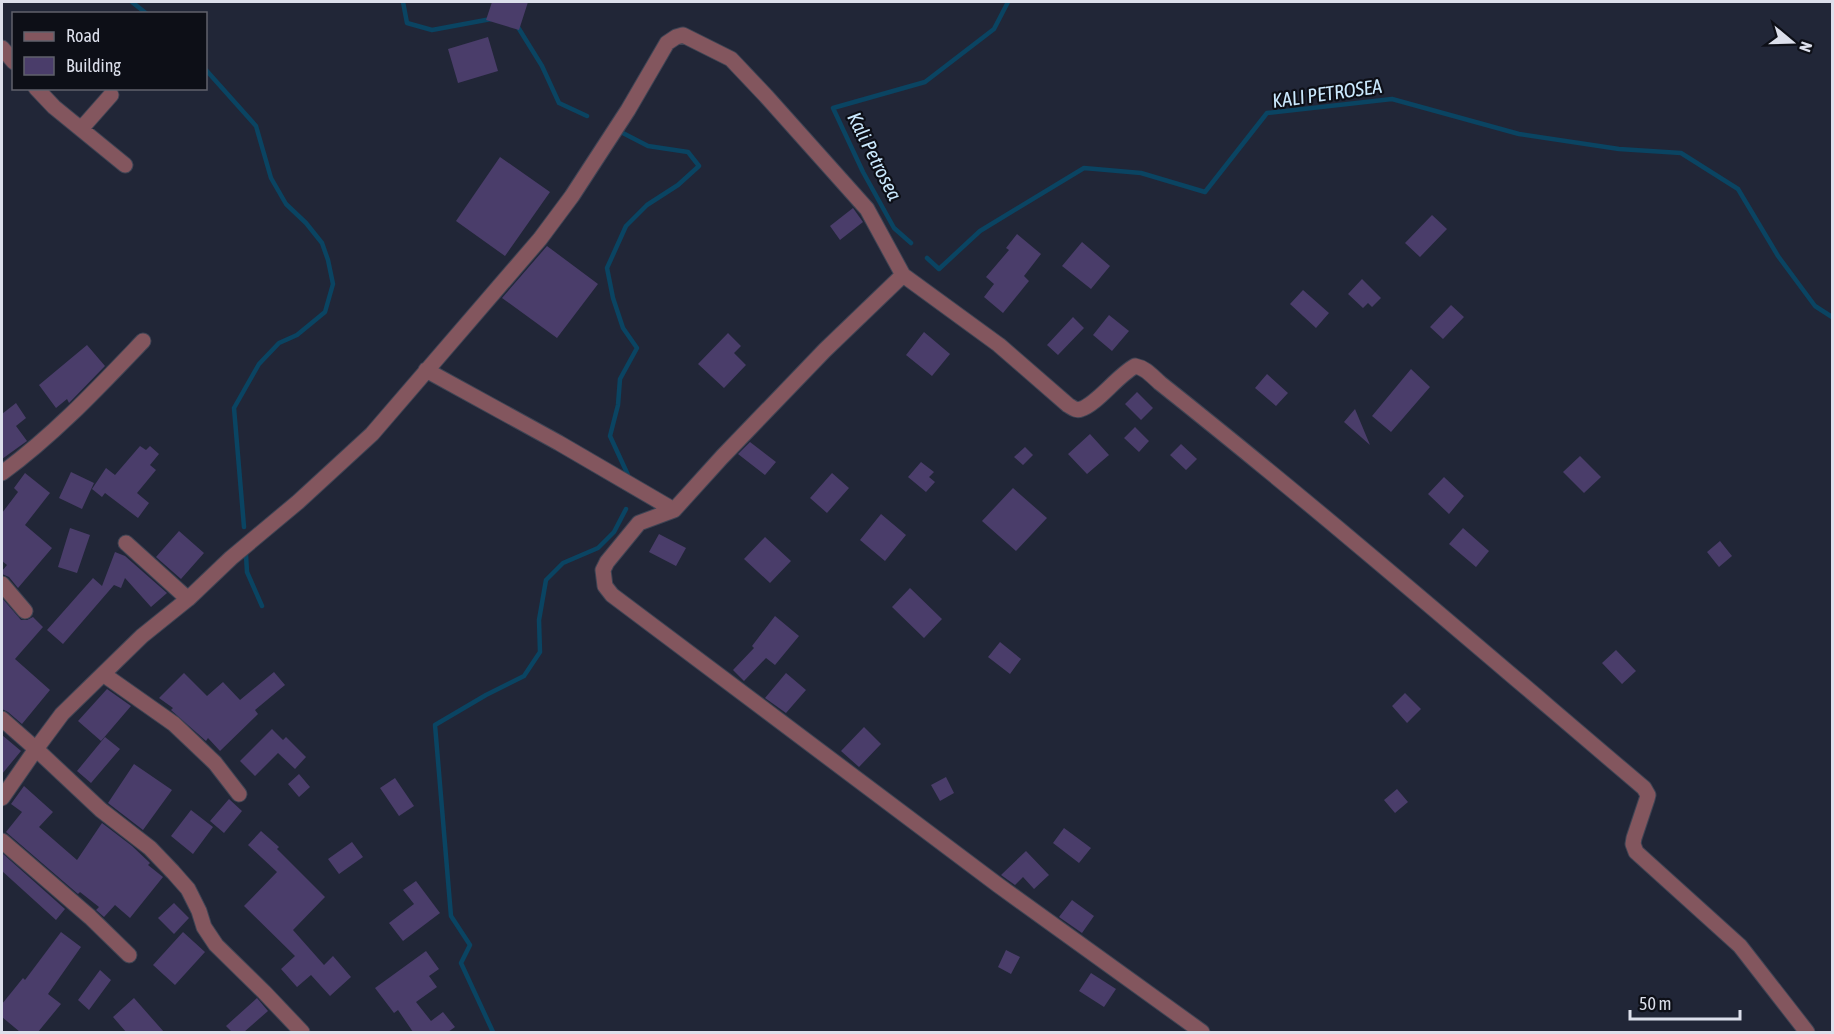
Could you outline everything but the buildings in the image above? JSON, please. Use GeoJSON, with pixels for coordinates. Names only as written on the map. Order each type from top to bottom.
{"type":"FeatureCollection","features":[{"type":"Feature","properties":{"kind":"street"},"geometry":{"type":"LineString","coordinates":[[2,798],[62,714],[142,636],[188,599],[231,558],[298,502],[372,434],[540,239],[572,196],[628,110],[667,44],[683,35],[731,59],[766,96],[867,209],[903,275],[999,345],[1073,409],[1083,409],[1090,405],[1135,366],[1149,372],[1393,574],[1644,788],[1647,792],[1647,799],[1634,838],[1633,844],[1636,852],[1740,946],[1807,1032]]}},
{"type":"Feature","properties":{"kind":"street"},"geometry":{"type":"LineString","coordinates":[[2,48],[12,60]]}},
{"type":"Feature","properties":{"kind":"street"},"geometry":{"type":"LineString","coordinates":[[38,90],[54,107],[125,165]]}},
{"type":"Feature","properties":{"kind":"street"},"geometry":{"type":"LineString","coordinates":[[81,129],[111,95]]}},
{"type":"Feature","properties":{"kind":"street"},"geometry":{"type":"LineString","coordinates":[[903,275],[825,350],[674,510],[639,523],[607,562],[603,570],[605,586],[612,595],[998,885],[1202,1032]]}},
{"type":"Feature","properties":{"kind":"street"},"geometry":{"type":"LineString","coordinates":[[2,473],[41,442],[88,398],[142,341]]}},
{"type":"Feature","properties":{"kind":"street"},"geometry":{"type":"LineString","coordinates":[[426,370],[559,443],[674,510]]}},
{"type":"Feature","properties":{"kind":"street"},"geometry":{"type":"LineString","coordinates":[[126,543],[188,599]]}},
{"type":"Feature","properties":{"kind":"street"},"geometry":{"type":"LineString","coordinates":[[2,584],[25,611]]}},
{"type":"Feature","properties":{"kind":"street"},"geometry":{"type":"LineString","coordinates":[[103,674],[174,724],[215,763],[239,794]]}},
{"type":"Feature","properties":{"kind":"street"},"geometry":{"type":"LineString","coordinates":[[2,718],[77,789],[150,848],[173,872],[188,889],[204,927],[216,945],[302,1032]]}},
{"type":"Feature","properties":{"kind":"street"},"geometry":{"type":"LineString","coordinates":[[2,842],[82,910],[129,955]]}},
{"type":"Feature","properties":{"kind":"waterway"},"geometry":{"type":"LineString","coordinates":[[132,2],[144,12]]}},
{"type":"Feature","properties":{"kind":"waterway"},"geometry":{"type":"LineString","coordinates":[[403,2],[407,23],[432,30],[491,19]]}},
{"type":"Feature","properties":{"kind":"waterway","name":"Kali Petrosea"},"geometry":{"type":"LineString","coordinates":[[911,243],[894,228],[863,172],[833,108],[925,82],[994,29],[1008,2]]}},
{"type":"Feature","properties":{"kind":"waterway"},"geometry":{"type":"LineString","coordinates":[[516,24],[542,66],[559,103],[587,116]]}},
{"type":"Feature","properties":{"kind":"waterway"},"geometry":{"type":"LineString","coordinates":[[207,71],[256,126],[271,178],[286,204],[306,223],[322,243],[333,284],[325,312],[297,335],[279,343],[259,364],[234,408],[244,527]]}},
{"type":"Feature","properties":{"kind":"waterway","name":"KALI PETROSEA"},"geometry":{"type":"LineString","coordinates":[[927,258],[939,269],[980,231],[1084,168],[1141,173],[1205,192],[1267,113],[1392,99],[1519,134],[1619,149],[1681,153],[1738,189],[1778,256],[1815,306],[1832,317]]}},
{"type":"Feature","properties":{"kind":"waterway"},"geometry":{"type":"LineString","coordinates":[[617,130],[648,146],[688,152],[699,166],[678,185],[647,205],[626,226],[607,268],[613,298],[623,328],[637,348],[620,379],[618,405],[610,436],[628,475],[628,480]]}},
{"type":"Feature","properties":{"kind":"waterway"},"geometry":{"type":"LineString","coordinates":[[493,1032],[461,963],[470,945],[451,916],[435,725],[524,676],[540,652],[539,620],[546,580],[563,563],[598,548],[614,532],[626,509]]}},
{"type":"Feature","properties":{"kind":"waterway"},"geometry":{"type":"LineString","coordinates":[[246,555],[247,572],[262,606]]}}]}
